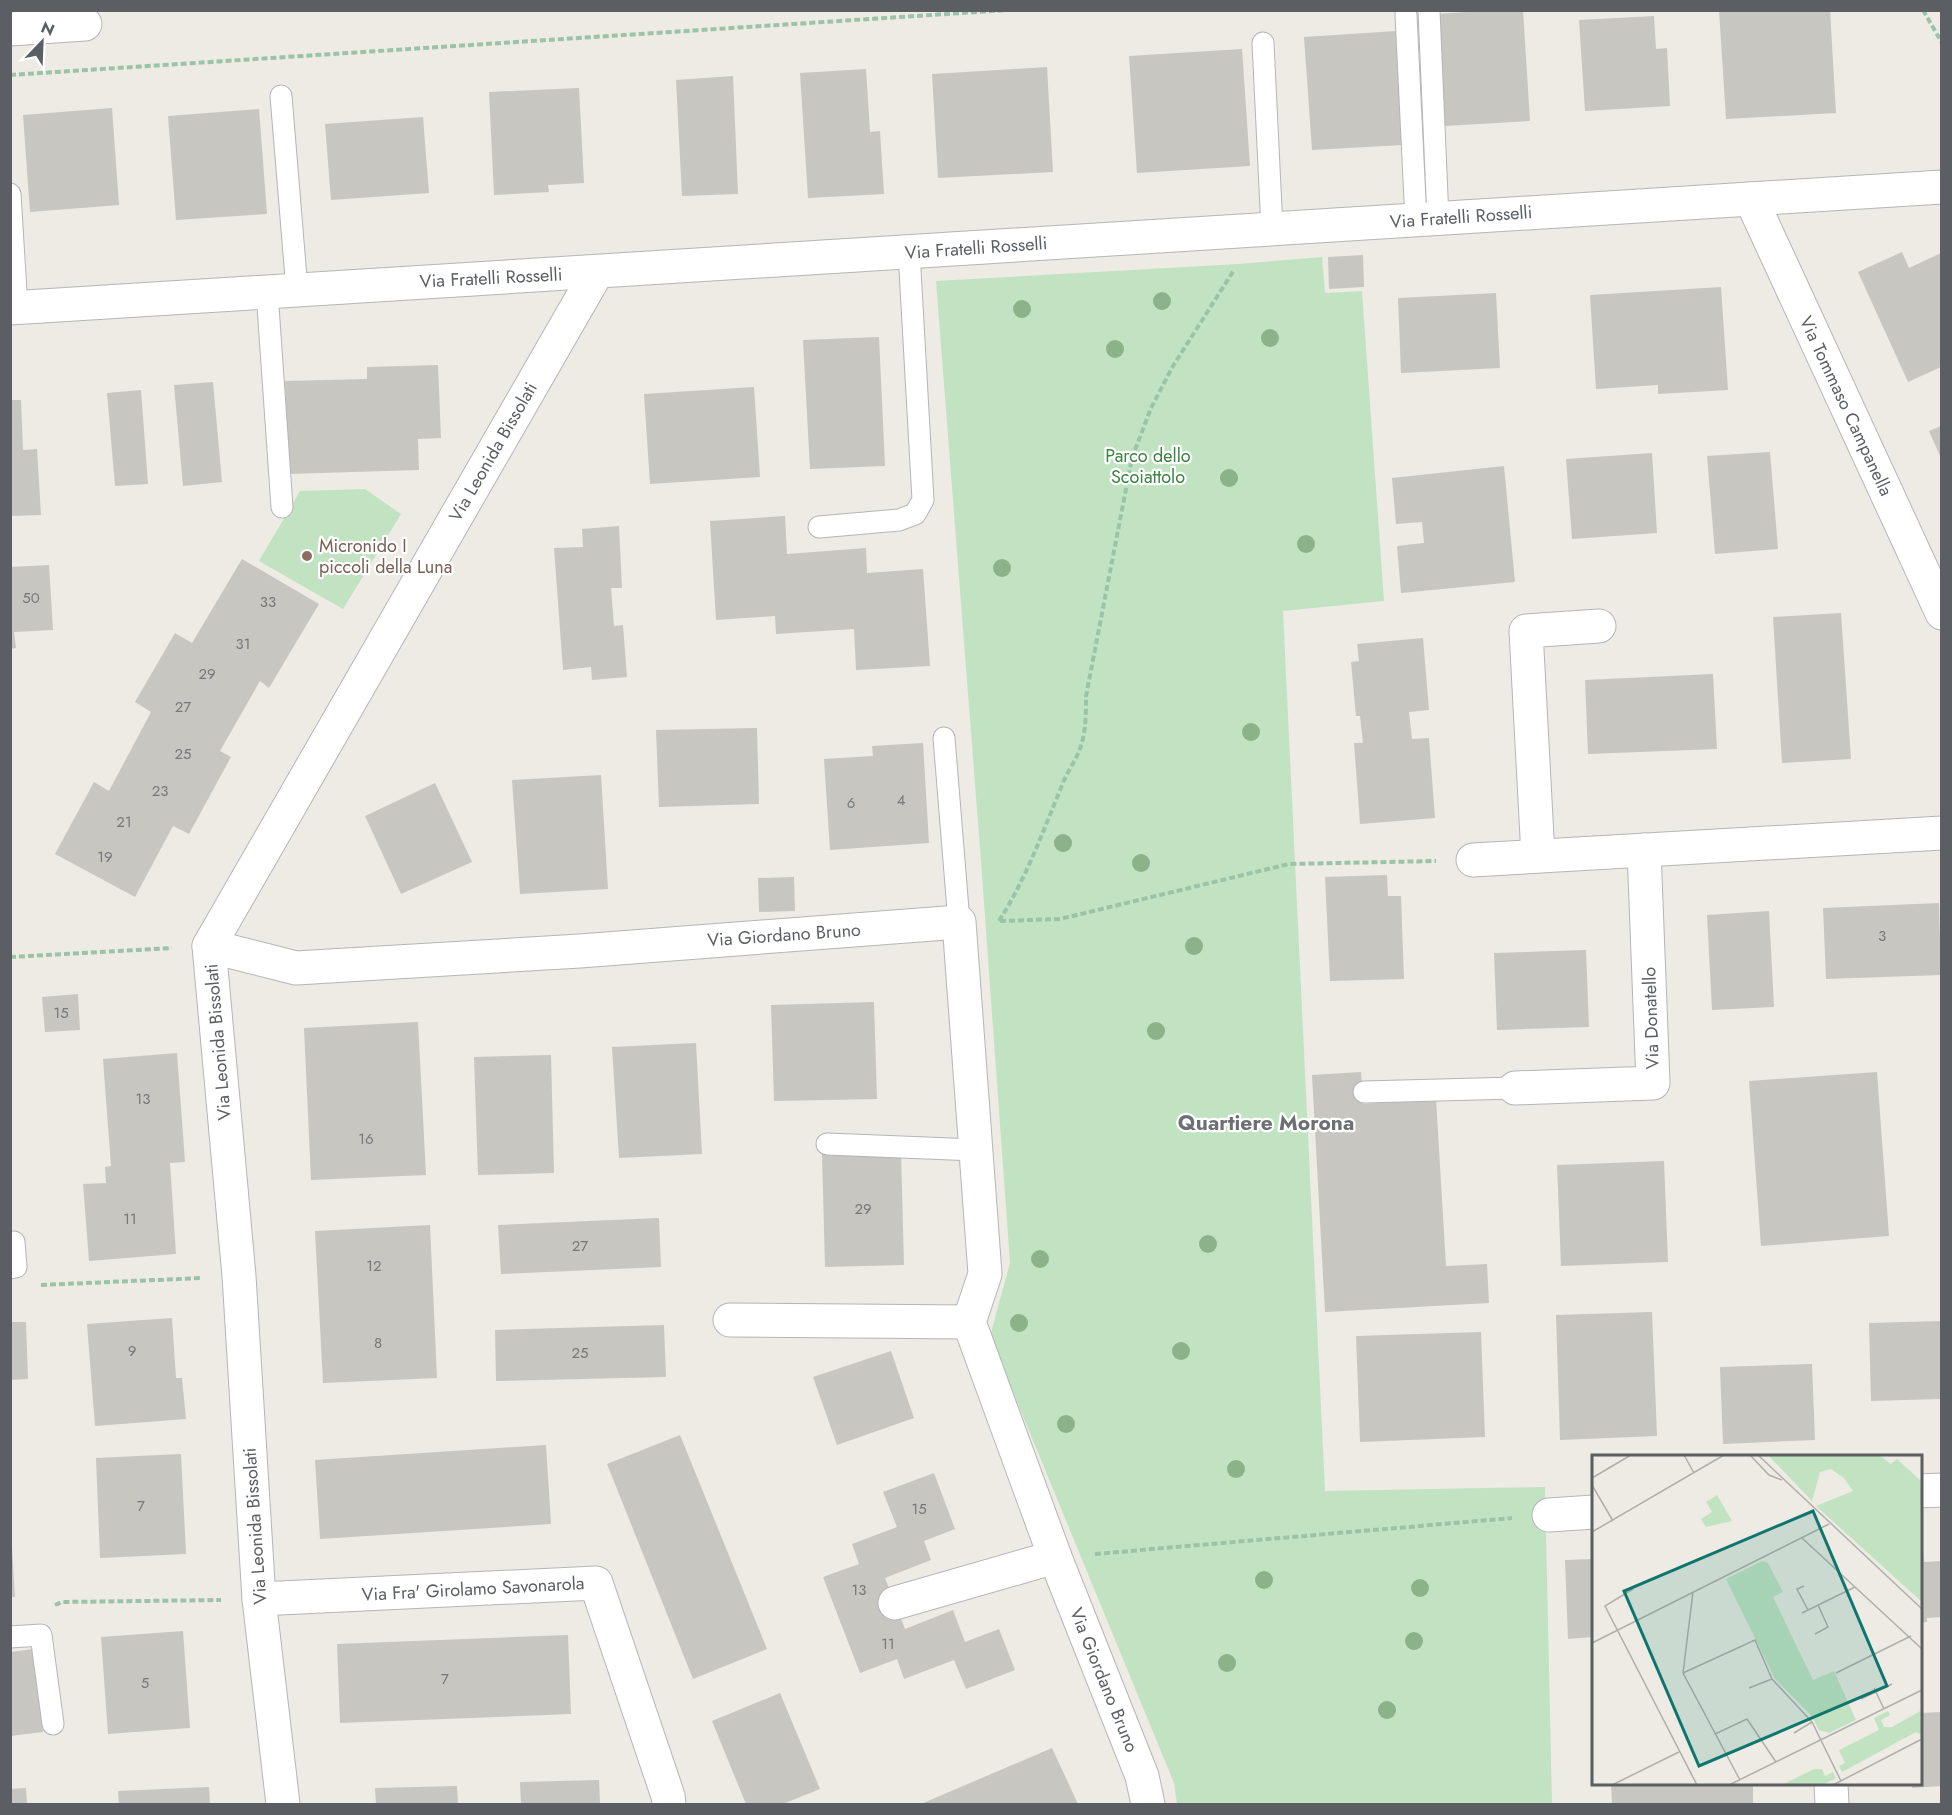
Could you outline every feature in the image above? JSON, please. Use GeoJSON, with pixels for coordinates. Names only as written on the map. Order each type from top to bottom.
{"type":"FeatureCollection","features":[{"type":"Feature","properties":{"kind":"street"},"geometry":{"type":"LineString","coordinates":[[10,29],[85,24]]}},
{"type":"Feature","properties":{"kind":"street","name":"Via Fratelli Rosselli"},"geometry":{"type":"LineString","coordinates":[[14,308],[1941,187]]}},
{"type":"Feature","properties":{"kind":"street","name":"Via Tommaso Campanella"},"geometry":{"type":"LineString","coordinates":[[1751,199],[1941,613]]}},
{"type":"Feature","properties":{"kind":"street","name":"Via Leonida Bissolati"},"geometry":{"type":"LineString","coordinates":[[283,1804],[259,1599],[239,1276],[209,946],[597,272]]}},
{"type":"Feature","properties":{"kind":"street"},"geometry":{"type":"LineString","coordinates":[[1538,856],[1526,631],[1599,626]]}},
{"type":"Feature","properties":{"kind":"street"},"geometry":{"type":"LineString","coordinates":[[1473,860],[1941,833]]}},
{"type":"Feature","properties":{"kind":"street","name":"Via Donatello"},"geometry":{"type":"LineString","coordinates":[[1515,1088],[1653,1083],[1644,850]]}},
{"type":"Feature","properties":{"kind":"street"},"geometry":{"type":"LineString","coordinates":[[730,1320],[969,1322],[986,1274],[959,922]]}},
{"type":"Feature","properties":{"kind":"street","name":"Via Giordano Bruno"},"geometry":{"type":"LineString","coordinates":[[209,946],[296,968],[580,951],[959,922]]}},
{"type":"Feature","properties":{"kind":"street","name":"Via Giordano Bruno"},"geometry":{"type":"LineString","coordinates":[[969,1322],[1055,1557],[1143,1776],[1148,1804]]}},
{"type":"Feature","properties":{"kind":"street"},"geometry":{"type":"LineString","coordinates":[[1922,1491],[1941,1490]]}},
{"type":"Feature","properties":{"kind":"street"},"geometry":{"type":"LineString","coordinates":[[1548,1515],[1592,1512]]}},
{"type":"Feature","properties":{"kind":"street"},"geometry":{"type":"LineString","coordinates":[[895,1603],[1055,1557]]}},
{"type":"Feature","properties":{"kind":"street","name":"Via Fra' Girolamo Savonarola"},"geometry":{"type":"LineString","coordinates":[[259,1599],[596,1583],[669,1804]]}},
{"type":"Feature","properties":{"kind":"lane"},"geometry":{"type":"LineString","coordinates":[[1427,220],[1429,11]]}},
{"type":"Feature","properties":{"kind":"lane"},"geometry":{"type":"LineString","coordinates":[[1406,15],[1427,220]]}},
{"type":"Feature","properties":{"kind":"lane"},"geometry":{"type":"LineString","coordinates":[[1263,43],[1264,230]]}},
{"type":"Feature","properties":{"kind":"lane"},"geometry":{"type":"LineString","coordinates":[[281,96],[282,507]]}},
{"type":"Feature","properties":{"kind":"lane"},"geometry":{"type":"LineString","coordinates":[[10,194],[14,308]]}},
{"type":"Feature","properties":{"kind":"lane"},"geometry":{"type":"LineString","coordinates":[[819,527],[899,520],[915,514],[923,500],[909,252]]}},
{"type":"Feature","properties":{"kind":"lane"},"geometry":{"type":"LineString","coordinates":[[944,738],[959,922]]}},
{"type":"Feature","properties":{"kind":"lane"},"geometry":{"type":"LineString","coordinates":[[1364,1092],[1515,1088]]}},
{"type":"Feature","properties":{"kind":"lane"},"geometry":{"type":"LineString","coordinates":[[827,1144],[976,1150]]}},
{"type":"Feature","properties":{"kind":"lane"},"geometry":{"type":"LineString","coordinates":[[10,1268],[16,1267],[14,1242]]}},
{"type":"Feature","properties":{"kind":"lane"},"geometry":{"type":"LineString","coordinates":[[10,1637],[41,1635],[53,1724]]}},
{"type":"Feature","properties":{"kind":"path"},"geometry":{"type":"LineString","coordinates":[[10,75],[1008,10]]}},
{"type":"Feature","properties":{"kind":"path"},"geometry":{"type":"LineString","coordinates":[[1923,10],[1941,44]]}},
{"type":"Feature","properties":{"kind":"path"},"geometry":{"type":"LineString","coordinates":[[999,921],[1016,894],[1041,840],[1065,777],[1081,747],[1086,719],[1086,696],[1132,458],[1151,408],[1200,321],[1264,230]]}},
{"type":"Feature","properties":{"kind":"path"},"geometry":{"type":"LineString","coordinates":[[959,922],[1060,919],[1288,864],[1473,860]]}},
{"type":"Feature","properties":{"kind":"path"},"geometry":{"type":"LineString","coordinates":[[10,957],[209,946]]}},
{"type":"Feature","properties":{"kind":"path"},"geometry":{"type":"LineString","coordinates":[[33,1286],[239,1276]]}},
{"type":"Feature","properties":{"kind":"path"},"geometry":{"type":"LineString","coordinates":[[1055,1557],[1548,1515]]}},
{"type":"Feature","properties":{"kind":"path"},"geometry":{"type":"LineString","coordinates":[[52,1606],[62,1602],[259,1599]]}},
{"type":"Feature","properties":{"kind":"green space","name":"Parco dello Scoiattolo"},"geometry":{"type":"Polygon","coordinates":[[[1322,257],[1325,293],[1362,291],[1384,601],[1283,611],[1325,1491],[1545,1487],[1552,1804],[1177,1804],[1174,1783],[990,1336],[1010,1263],[936,281],[1322,257]]]}},
{"type":"Feature","properties":{"kind":"green space"},"geometry":{"type":"Polygon","coordinates":[[[365,489],[401,514],[343,609],[259,561],[300,491],[365,489]]]}},
{"type":"Feature","properties":{"kind":"building"},"geometry":{"type":"Polygon","coordinates":[[[1523,10],[1530,121],[1445,126],[1438,14],[1523,10]]]}},
{"type":"Feature","properties":{"kind":"building"},"geometry":{"type":"Polygon","coordinates":[[[1719,10],[1830,10],[1836,113],[1726,119],[1719,10]]]}},
{"type":"Feature","properties":{"kind":"building"},"geometry":{"type":"Polygon","coordinates":[[[1654,16],[1656,49],[1667,48],[1670,106],[1585,111],[1579,20],[1654,16]]]}},
{"type":"Feature","properties":{"kind":"building"},"geometry":{"type":"Polygon","coordinates":[[[1396,31],[1403,145],[1312,150],[1304,37],[1396,31]]]}},
{"type":"Feature","properties":{"kind":"building"},"geometry":{"type":"Polygon","coordinates":[[[1242,49],[1250,166],[1137,173],[1129,56],[1242,49]]]}},
{"type":"Feature","properties":{"kind":"building"},"geometry":{"type":"Polygon","coordinates":[[[1047,67],[1053,172],[938,178],[932,74],[1047,67]]]}},
{"type":"Feature","properties":{"kind":"building"},"geometry":{"type":"Polygon","coordinates":[[[866,69],[870,132],[880,131],[884,194],[808,198],[800,73],[866,69]]]}},
{"type":"Feature","properties":{"kind":"building"},"geometry":{"type":"Polygon","coordinates":[[[733,76],[738,194],[682,196],[676,80],[733,76]]]}},
{"type":"Feature","properties":{"kind":"building"},"geometry":{"type":"Polygon","coordinates":[[[579,88],[584,183],[548,185],[549,192],[494,195],[489,92],[579,88]]]}},
{"type":"Feature","properties":{"kind":"building"},"geometry":{"type":"Polygon","coordinates":[[[112,108],[119,205],[30,212],[23,115],[112,108]]]}},
{"type":"Feature","properties":{"kind":"building"},"geometry":{"type":"Polygon","coordinates":[[[259,109],[267,214],[176,220],[168,116],[259,109]]]}},
{"type":"Feature","properties":{"kind":"building"},"geometry":{"type":"Polygon","coordinates":[[[423,117],[429,193],[331,200],[325,124],[423,117]]]}},
{"type":"Feature","properties":{"kind":"building"},"geometry":{"type":"Polygon","coordinates":[[[1902,252],[1909,268],[1941,253],[1941,367],[1908,382],[1858,272],[1902,252]]]}},
{"type":"Feature","properties":{"kind":"building"},"geometry":{"type":"Polygon","coordinates":[[[1363,255],[1364,287],[1329,289],[1328,257],[1363,255]]]}},
{"type":"Feature","properties":{"kind":"building"},"geometry":{"type":"Polygon","coordinates":[[[1721,287],[1728,390],[1658,394],[1658,385],[1596,389],[1590,295],[1721,287]]]}},
{"type":"Feature","properties":{"kind":"building"},"geometry":{"type":"Polygon","coordinates":[[[1496,293],[1500,368],[1401,373],[1398,298],[1496,293]]]}},
{"type":"Feature","properties":{"kind":"building"},"geometry":{"type":"Polygon","coordinates":[[[879,337],[885,466],[810,469],[803,340],[879,337]]]}},
{"type":"Feature","properties":{"kind":"building"},"geometry":{"type":"Polygon","coordinates":[[[438,365],[441,438],[418,439],[419,470],[288,474],[285,381],[367,379],[367,367],[438,365]]]}},
{"type":"Feature","properties":{"kind":"building"},"geometry":{"type":"Polygon","coordinates":[[[213,382],[222,482],[183,486],[174,385],[213,382]]]}},
{"type":"Feature","properties":{"kind":"building"},"geometry":{"type":"Polygon","coordinates":[[[754,387],[760,477],[650,484],[644,394],[754,387]]]}},
{"type":"Feature","properties":{"kind":"building"},"geometry":{"type":"Polygon","coordinates":[[[141,390],[148,484],[115,486],[107,393],[141,390]]]}},
{"type":"Feature","properties":{"kind":"building"},"geometry":{"type":"Polygon","coordinates":[[[10,400],[21,400],[23,450],[37,449],[41,515],[10,516],[10,400]]]}},
{"type":"Feature","properties":{"kind":"building"},"geometry":{"type":"Polygon","coordinates":[[[1941,426],[1941,458],[1929,431],[1941,426]]]}},
{"type":"Feature","properties":{"kind":"building"},"geometry":{"type":"Polygon","coordinates":[[[1770,452],[1778,549],[1715,554],[1707,456],[1770,452]]]}},
{"type":"Feature","properties":{"kind":"building"},"geometry":{"type":"Polygon","coordinates":[[[1652,453],[1657,533],[1572,539],[1566,459],[1652,453]]]}},
{"type":"Feature","properties":{"kind":"building"},"geometry":{"type":"Polygon","coordinates":[[[1504,466],[1515,582],[1401,593],[1397,546],[1424,543],[1422,522],[1396,524],[1392,478],[1504,466]]]}},
{"type":"Feature","properties":{"kind":"building"},"geometry":{"type":"Polygon","coordinates":[[[785,516],[787,554],[866,548],[867,573],[923,569],[930,666],[856,670],[854,629],[776,634],[775,616],[716,620],[710,521],[785,516]]]}},
{"type":"Feature","properties":{"kind":"building"},"geometry":{"type":"Polygon","coordinates":[[[619,526],[622,588],[611,588],[614,626],[623,625],[627,677],[592,680],[591,667],[563,670],[554,548],[583,547],[582,529],[619,526]]]}},
{"type":"Feature","properties":{"kind":"building"},"geometry":{"type":"Polygon","coordinates":[[[242,559],[319,604],[269,688],[260,681],[220,751],[231,757],[189,834],[173,826],[135,897],[55,854],[94,782],[109,791],[151,712],[135,702],[175,633],[192,643],[242,559]]]}},
{"type":"Feature","properties":{"kind":"building"},"geometry":{"type":"Polygon","coordinates":[[[49,565],[53,630],[14,632],[16,648],[10,649],[10,567],[49,565]]]}},
{"type":"Feature","properties":{"kind":"building"},"geometry":{"type":"Polygon","coordinates":[[[1841,613],[1851,759],[1782,763],[1773,617],[1841,613]]]}},
{"type":"Feature","properties":{"kind":"building"},"geometry":{"type":"Polygon","coordinates":[[[1423,638],[1429,710],[1409,712],[1412,739],[1429,738],[1435,818],[1360,824],[1354,743],[1363,743],[1360,716],[1356,716],[1351,662],[1359,661],[1357,644],[1423,638]]]}},
{"type":"Feature","properties":{"kind":"building"},"geometry":{"type":"Polygon","coordinates":[[[1713,674],[1717,749],[1588,754],[1585,680],[1713,674]]]}},
{"type":"Feature","properties":{"kind":"building"},"geometry":{"type":"Polygon","coordinates":[[[757,728],[759,804],[659,807],[656,730],[757,728]]]}},
{"type":"Feature","properties":{"kind":"building"},"geometry":{"type":"Polygon","coordinates":[[[923,743],[929,843],[830,850],[824,759],[873,756],[872,746],[923,743]]]}},
{"type":"Feature","properties":{"kind":"building"},"geometry":{"type":"Polygon","coordinates":[[[601,775],[608,889],[520,894],[512,780],[601,775]]]}},
{"type":"Feature","properties":{"kind":"building"},"geometry":{"type":"Polygon","coordinates":[[[435,783],[472,862],[401,894],[365,816],[435,783]]]}},
{"type":"Feature","properties":{"kind":"building"},"geometry":{"type":"Polygon","coordinates":[[[1387,875],[1388,896],[1401,896],[1404,979],[1330,981],[1325,877],[1387,875]]]}},
{"type":"Feature","properties":{"kind":"building"},"geometry":{"type":"Polygon","coordinates":[[[794,877],[795,911],[759,912],[758,878],[794,877]]]}},
{"type":"Feature","properties":{"kind":"building"},"geometry":{"type":"Polygon","coordinates":[[[1939,903],[1941,975],[1826,979],[1823,908],[1939,903]]]}},
{"type":"Feature","properties":{"kind":"building"},"geometry":{"type":"Polygon","coordinates":[[[1769,911],[1774,1007],[1712,1010],[1707,915],[1769,911]]]}},
{"type":"Feature","properties":{"kind":"building"},"geometry":{"type":"Polygon","coordinates":[[[1586,950],[1589,1027],[1497,1030],[1494,953],[1586,950]]]}},
{"type":"Feature","properties":{"kind":"building"},"geometry":{"type":"Polygon","coordinates":[[[78,994],[80,1030],[45,1032],[42,997],[78,994]]]}},
{"type":"Feature","properties":{"kind":"building"},"geometry":{"type":"Polygon","coordinates":[[[874,1002],[877,1099],[774,1101],[771,1005],[874,1002]]]}},
{"type":"Feature","properties":{"kind":"building"},"geometry":{"type":"Polygon","coordinates":[[[418,1022],[426,1175],[311,1180],[304,1028],[418,1022]]]}},
{"type":"Feature","properties":{"kind":"building"},"geometry":{"type":"Polygon","coordinates":[[[696,1043],[702,1154],[619,1158],[612,1047],[696,1043]]]}},
{"type":"Feature","properties":{"kind":"building"},"geometry":{"type":"Polygon","coordinates":[[[177,1053],[185,1162],[170,1163],[176,1254],[89,1261],[83,1184],[106,1183],[105,1167],[111,1166],[103,1059],[177,1053]]]}},
{"type":"Feature","properties":{"kind":"building"},"geometry":{"type":"Polygon","coordinates":[[[551,1055],[554,1173],[478,1175],[474,1057],[551,1055]]]}},
{"type":"Feature","properties":{"kind":"building"},"geometry":{"type":"Polygon","coordinates":[[[1361,1072],[1363,1104],[1436,1099],[1446,1266],[1487,1264],[1489,1303],[1325,1312],[1312,1075],[1361,1072]]]}},
{"type":"Feature","properties":{"kind":"building"},"geometry":{"type":"Polygon","coordinates":[[[1877,1072],[1889,1236],[1761,1246],[1749,1081],[1877,1072]]]}},
{"type":"Feature","properties":{"kind":"building"},"geometry":{"type":"Polygon","coordinates":[[[901,1152],[904,1265],[825,1267],[822,1154],[901,1152]]]}},
{"type":"Feature","properties":{"kind":"building"},"geometry":{"type":"Polygon","coordinates":[[[1664,1161],[1668,1262],[1561,1266],[1557,1165],[1664,1161]]]}},
{"type":"Feature","properties":{"kind":"building"},"geometry":{"type":"Polygon","coordinates":[[[659,1218],[661,1267],[501,1274],[498,1225],[659,1218]]]}},
{"type":"Feature","properties":{"kind":"building"},"geometry":{"type":"Polygon","coordinates":[[[430,1225],[437,1378],[323,1383],[315,1231],[430,1225]]]}},
{"type":"Feature","properties":{"kind":"building"},"geometry":{"type":"Polygon","coordinates":[[[1652,1312],[1657,1436],[1560,1440],[1556,1315],[1652,1312]]]}},
{"type":"Feature","properties":{"kind":"building"},"geometry":{"type":"Polygon","coordinates":[[[172,1318],[176,1378],[182,1378],[186,1419],[95,1426],[87,1324],[172,1318]]]}},
{"type":"Feature","properties":{"kind":"building"},"geometry":{"type":"Polygon","coordinates":[[[1941,1321],[1941,1399],[1871,1401],[1869,1323],[1941,1321]]]}},
{"type":"Feature","properties":{"kind":"building"},"geometry":{"type":"Polygon","coordinates":[[[10,1322],[26,1322],[28,1379],[10,1380],[10,1322]]]}},
{"type":"Feature","properties":{"kind":"building"},"geometry":{"type":"Polygon","coordinates":[[[664,1325],[666,1377],[496,1381],[495,1330],[664,1325]]]}},
{"type":"Feature","properties":{"kind":"building"},"geometry":{"type":"Polygon","coordinates":[[[1481,1332],[1485,1437],[1360,1442],[1356,1336],[1481,1332]]]}},
{"type":"Feature","properties":{"kind":"building"},"geometry":{"type":"Polygon","coordinates":[[[891,1351],[914,1418],[837,1445],[813,1377],[891,1351]]]}},
{"type":"Feature","properties":{"kind":"building"},"geometry":{"type":"Polygon","coordinates":[[[1812,1364],[1815,1440],[1723,1444],[1720,1367],[1812,1364]]]}},
{"type":"Feature","properties":{"kind":"building"},"geometry":{"type":"Polygon","coordinates":[[[680,1435],[767,1649],[693,1679],[607,1464],[680,1435]]]}},
{"type":"Feature","properties":{"kind":"building"},"geometry":{"type":"Polygon","coordinates":[[[546,1445],[551,1524],[320,1539],[315,1460],[546,1445]]]}},
{"type":"Feature","properties":{"kind":"building"},"geometry":{"type":"Polygon","coordinates":[[[181,1454],[186,1554],[100,1558],[96,1458],[181,1454]]]}},
{"type":"Feature","properties":{"kind":"building"},"geometry":{"type":"Polygon","coordinates":[[[934,1473],[955,1529],[924,1541],[931,1560],[885,1578],[905,1629],[953,1610],[965,1642],[999,1629],[1015,1670],[966,1689],[954,1660],[904,1679],[897,1659],[860,1673],[823,1577],[859,1564],[852,1544],[897,1527],[883,1492],[934,1473]]]}},
{"type":"Feature","properties":{"kind":"building"},"geometry":{"type":"Polygon","coordinates":[[[10,1548],[12,1548],[15,1597],[10,1597],[10,1548]]]}},
{"type":"Feature","properties":{"kind":"building"},"geometry":{"type":"Polygon","coordinates":[[[1922,1548],[1924,1562],[1941,1561],[1941,1617],[1927,1618],[1927,1622],[1922,1623],[1922,1548]]]}},
{"type":"Feature","properties":{"kind":"building"},"geometry":{"type":"Polygon","coordinates":[[[1592,1559],[1592,1637],[1568,1639],[1565,1560],[1592,1559]]]}},
{"type":"Feature","properties":{"kind":"building"},"geometry":{"type":"Polygon","coordinates":[[[183,1631],[190,1728],[108,1734],[101,1637],[183,1631]]]}},
{"type":"Feature","properties":{"kind":"building"},"geometry":{"type":"Polygon","coordinates":[[[568,1635],[571,1714],[340,1723],[337,1644],[568,1635]]]}},
{"type":"Feature","properties":{"kind":"building"},"geometry":{"type":"Polygon","coordinates":[[[33,1649],[43,1732],[10,1736],[10,1652],[33,1649]]]}},
{"type":"Feature","properties":{"kind":"building"},"geometry":{"type":"Polygon","coordinates":[[[780,1693],[820,1789],[783,1804],[746,1804],[712,1721],[780,1693]]]}},
{"type":"Feature","properties":{"kind":"building"},"geometry":{"type":"Polygon","coordinates":[[[1941,1712],[1941,1786],[1912,1788],[1912,1785],[1922,1785],[1922,1713],[1941,1712]]]}},
{"type":"Feature","properties":{"kind":"building"},"geometry":{"type":"Polygon","coordinates":[[[1052,1748],[1078,1804],[921,1804],[1052,1748]]]}},
{"type":"Feature","properties":{"kind":"building"},"geometry":{"type":"Polygon","coordinates":[[[599,1780],[600,1804],[521,1804],[520,1782],[599,1780]]]}},
{"type":"Feature","properties":{"kind":"building"},"geometry":{"type":"Polygon","coordinates":[[[1611,1785],[1753,1785],[1753,1803],[1612,1804],[1611,1785]]]}},
{"type":"Feature","properties":{"kind":"building"},"geometry":{"type":"Polygon","coordinates":[[[457,1786],[458,1804],[376,1804],[375,1788],[457,1786]]]}},
{"type":"Feature","properties":{"kind":"building"},"geometry":{"type":"Polygon","coordinates":[[[209,1787],[210,1804],[119,1804],[118,1791],[209,1787]]]}},
{"type":"Feature","properties":{"kind":"building"},"geometry":{"type":"Polygon","coordinates":[[[26,1788],[27,1804],[10,1804],[10,1789],[26,1788]]]}},
{"type":"Feature","properties":{"kind":"place","name":"Micronido I piccoli della Luna"},"geometry":{"type":"Point","coordinates":[307,556]}},
{"type":"Feature","properties":{"kind":"district","name":"Quartiere Morona"},"geometry":{"type":"Point","coordinates":[1266,1123]}}]}
